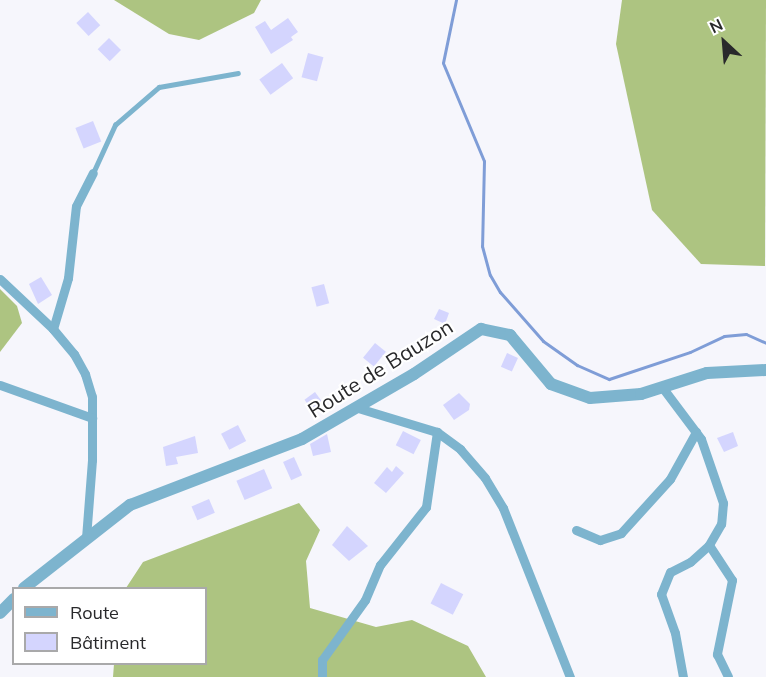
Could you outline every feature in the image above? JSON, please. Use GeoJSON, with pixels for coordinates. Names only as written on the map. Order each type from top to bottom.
{"type":"FeatureCollection","features":[{"type":"Feature","properties":{"kind":"street"},"geometry":{"type":"LineString","coordinates":[[52,329],[68,278],[75,206],[93,173]]}},
{"type":"Feature","properties":{"kind":"street"},"geometry":{"type":"LineString","coordinates":[[0,279],[52,329],[85,374],[92,418],[86,538]]}},
{"type":"Feature","properties":{"kind":"street","name":"Route de Bauzon"},"geometry":{"type":"LineString","coordinates":[[25,587],[110,518],[151,494],[302,439],[358,408],[481,329],[510,335],[551,384],[577,396],[616,398],[707,373],[766,370]]}},
{"type":"Feature","properties":{"kind":"street"},"geometry":{"type":"LineString","coordinates":[[0,385],[92,418]]}},
{"type":"Feature","properties":{"kind":"street"},"geometry":{"type":"LineString","coordinates":[[662,387],[696,432],[713,468],[723,503],[721,524],[709,545],[690,562],[670,572],[661,594],[675,633],[683,677]]}},
{"type":"Feature","properties":{"kind":"street"},"geometry":{"type":"LineString","coordinates":[[358,408],[438,432],[466,456],[503,508],[570,677]]}},
{"type":"Feature","properties":{"kind":"street"},"geometry":{"type":"LineString","coordinates":[[322,677],[322,660],[365,600],[380,565],[426,507],[438,432]]}},
{"type":"Feature","properties":{"kind":"street"},"geometry":{"type":"LineString","coordinates":[[576,530],[600,540],[621,533],[670,479],[696,432]]}},
{"type":"Feature","properties":{"kind":"street"},"geometry":{"type":"LineString","coordinates":[[709,545],[732,580],[717,654],[728,677]]}},
{"type":"Feature","properties":{"kind":"street"},"geometry":{"type":"LineString","coordinates":[[0,614],[12,601]]}},
{"type":"Feature","properties":{"kind":"lane"},"geometry":{"type":"LineString","coordinates":[[93,173],[115,125],[159,87],[238,72]]}},
{"type":"Feature","properties":{"kind":"green space"},"geometry":{"type":"Polygon","coordinates":[[[114,0],[261,0],[254,13],[199,40],[169,34],[114,0]]]}},
{"type":"Feature","properties":{"kind":"green space"},"geometry":{"type":"Polygon","coordinates":[[[622,0],[766,0],[765,266],[701,264],[652,210],[616,44],[622,0]]]}},
{"type":"Feature","properties":{"kind":"green space"},"geometry":{"type":"Polygon","coordinates":[[[0,289],[17,306],[22,323],[0,352],[0,289]]]}},
{"type":"Feature","properties":{"kind":"green space"},"geometry":{"type":"Polygon","coordinates":[[[299,503],[320,530],[306,561],[310,608],[376,627],[412,620],[468,646],[486,677],[113,677],[114,665],[207,665],[207,587],[127,587],[143,562],[299,503]]]}},
{"type":"Feature","properties":{"kind":"building"},"geometry":{"type":"Polygon","coordinates":[[[88,12],[100,25],[89,36],[76,23],[88,12]]]}},
{"type":"Feature","properties":{"kind":"building"},"geometry":{"type":"Polygon","coordinates":[[[288,18],[298,32],[291,37],[293,40],[271,54],[255,27],[265,21],[271,30],[288,18]]]}},
{"type":"Feature","properties":{"kind":"building"},"geometry":{"type":"Polygon","coordinates":[[[109,38],[121,50],[110,61],[98,49],[109,38]]]}},
{"type":"Feature","properties":{"kind":"building"},"geometry":{"type":"Polygon","coordinates":[[[308,53],[323,57],[317,81],[302,77],[308,53]]]}},
{"type":"Feature","properties":{"kind":"building"},"geometry":{"type":"Polygon","coordinates":[[[282,63],[293,78],[271,95],[259,79],[282,63]]]}},
{"type":"Feature","properties":{"kind":"building"},"geometry":{"type":"Polygon","coordinates":[[[93,121],[101,141],[84,149],[75,128],[93,121]]]}},
{"type":"Feature","properties":{"kind":"building"},"geometry":{"type":"Polygon","coordinates":[[[41,277],[52,295],[38,304],[29,284],[41,277]]]}},
{"type":"Feature","properties":{"kind":"building"},"geometry":{"type":"Polygon","coordinates":[[[324,284],[329,303],[317,307],[311,287],[324,284]]]}},
{"type":"Feature","properties":{"kind":"building"},"geometry":{"type":"Polygon","coordinates":[[[439,309],[449,313],[445,324],[434,319],[439,309]]]}},
{"type":"Feature","properties":{"kind":"building"},"geometry":{"type":"Polygon","coordinates":[[[375,343],[386,352],[374,367],[363,358],[375,343]]]}},
{"type":"Feature","properties":{"kind":"building"},"geometry":{"type":"Polygon","coordinates":[[[507,353],[518,358],[512,372],[501,367],[507,353]]]}},
{"type":"Feature","properties":{"kind":"building"},"geometry":{"type":"Polygon","coordinates":[[[315,392],[323,403],[313,411],[304,400],[315,392]]]}},
{"type":"Feature","properties":{"kind":"building"},"geometry":{"type":"Polygon","coordinates":[[[459,393],[470,404],[469,410],[454,420],[443,405],[459,393]]]}},
{"type":"Feature","properties":{"kind":"building"},"geometry":{"type":"Polygon","coordinates":[[[238,425],[246,441],[229,450],[221,434],[238,425]]]}},
{"type":"Feature","properties":{"kind":"building"},"geometry":{"type":"Polygon","coordinates":[[[403,431],[421,440],[414,454],[396,445],[403,431]]]}},
{"type":"Feature","properties":{"kind":"building"},"geometry":{"type":"Polygon","coordinates":[[[733,432],[738,446],[724,452],[717,438],[733,432]]]}},
{"type":"Feature","properties":{"kind":"building"},"geometry":{"type":"Polygon","coordinates":[[[327,434],[331,452],[313,456],[310,444],[327,434]]]}},
{"type":"Feature","properties":{"kind":"building"},"geometry":{"type":"Polygon","coordinates":[[[195,436],[198,453],[176,457],[178,464],[166,466],[163,447],[195,436]]]}},
{"type":"Feature","properties":{"kind":"building"},"geometry":{"type":"Polygon","coordinates":[[[294,457],[302,475],[291,480],[283,462],[294,457]]]}},
{"type":"Feature","properties":{"kind":"building"},"geometry":{"type":"Polygon","coordinates":[[[396,466],[404,473],[386,493],[374,483],[387,467],[392,472],[396,466]]]}},
{"type":"Feature","properties":{"kind":"building"},"geometry":{"type":"Polygon","coordinates":[[[264,469],[272,488],[245,500],[236,481],[264,469]]]}},
{"type":"Feature","properties":{"kind":"building"},"geometry":{"type":"Polygon","coordinates":[[[209,499],[215,513],[197,520],[192,506],[209,499]]]}},
{"type":"Feature","properties":{"kind":"building"},"geometry":{"type":"Polygon","coordinates":[[[347,526],[368,546],[349,561],[332,545],[347,526]]]}},
{"type":"Feature","properties":{"kind":"building"},"geometry":{"type":"Polygon","coordinates":[[[441,583],[463,594],[453,615],[431,603],[441,583]]]}},
{"type":"Feature","properties":{"kind":"waterway"},"geometry":{"type":"LineString","coordinates":[[456,0],[443,63],[484,161],[482,246],[490,275],[500,292],[543,341],[577,365],[609,379],[690,352],[724,336],[746,334],[766,343]]}}]}
